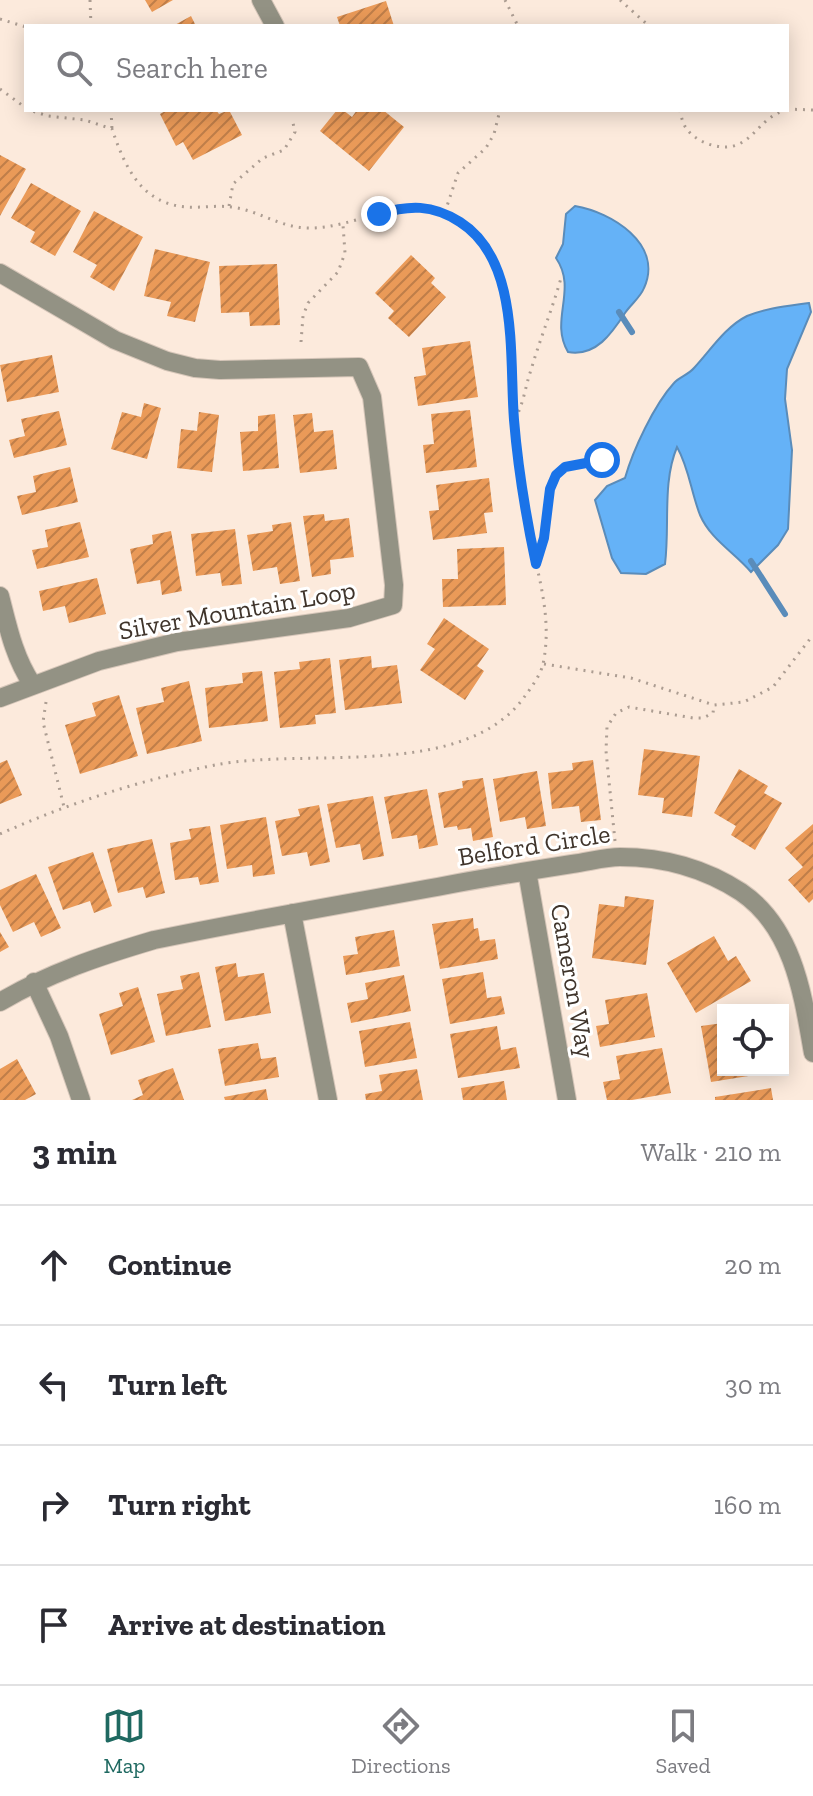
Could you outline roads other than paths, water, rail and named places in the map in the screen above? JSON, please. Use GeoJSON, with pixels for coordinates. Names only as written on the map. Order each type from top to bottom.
{"type":"FeatureCollection","features":[{"type":"Feature","properties":{"kind":"street"},"geometry":{"type":"LineString","coordinates":[[261,0],[274,24]]}},
{"type":"Feature","properties":{"kind":"street","name":"Silver Mountain Loop"},"geometry":{"type":"LineString","coordinates":[[0,273],[115,340],[181,365],[220,370],[359,367],[372,397],[394,566],[393,605],[371,613],[177,642],[99,661],[0,698]]}},
{"type":"Feature","properties":{"kind":"street"},"geometry":{"type":"LineString","coordinates":[[0,596],[11,644],[32,684]]}},
{"type":"Feature","properties":{"kind":"street","name":"Belford Circle"},"geometry":{"type":"LineString","coordinates":[[0,1002],[34,982],[96,957],[154,940],[527,871],[617,857],[653,859],[687,865],[743,893],[764,913],[784,943],[801,984],[813,1053]]}},
{"type":"Feature","properties":{"kind":"street","name":"Cameron Way"},"geometry":{"type":"LineString","coordinates":[[527,871],[567,1100]]}},
{"type":"Feature","properties":{"kind":"street"},"geometry":{"type":"LineString","coordinates":[[292,913],[328,1100]]}},
{"type":"Feature","properties":{"kind":"street"},"geometry":{"type":"LineString","coordinates":[[34,982],[59,1036],[81,1100]]}},
{"type":"Feature","properties":{"kind":"water"},"geometry":{"type":"Polygon","coordinates":[[[575,206],[604,215],[630,233],[647,257],[648,272],[642,292],[609,335],[595,347],[578,353],[568,352],[563,340],[564,282],[556,258],[563,244],[566,214],[575,206]]]}},
{"type":"Feature","properties":{"kind":"water"},"geometry":{"type":"Polygon","coordinates":[[[809,303],[811,312],[787,369],[785,399],[792,450],[788,529],[778,545],[751,572],[723,545],[710,532],[700,515],[677,447],[668,490],[665,564],[646,574],[621,573],[612,558],[595,500],[607,486],[625,478],[645,428],[666,392],[692,370],[725,333],[747,316],[809,303]]]}},
{"type":"Feature","properties":{"kind":"waterway"},"geometry":{"type":"LineString","coordinates":[[619,312],[632,332]]}},
{"type":"Feature","properties":{"kind":"waterway"},"geometry":{"type":"LineString","coordinates":[[751,561],[785,614]]}}]}
